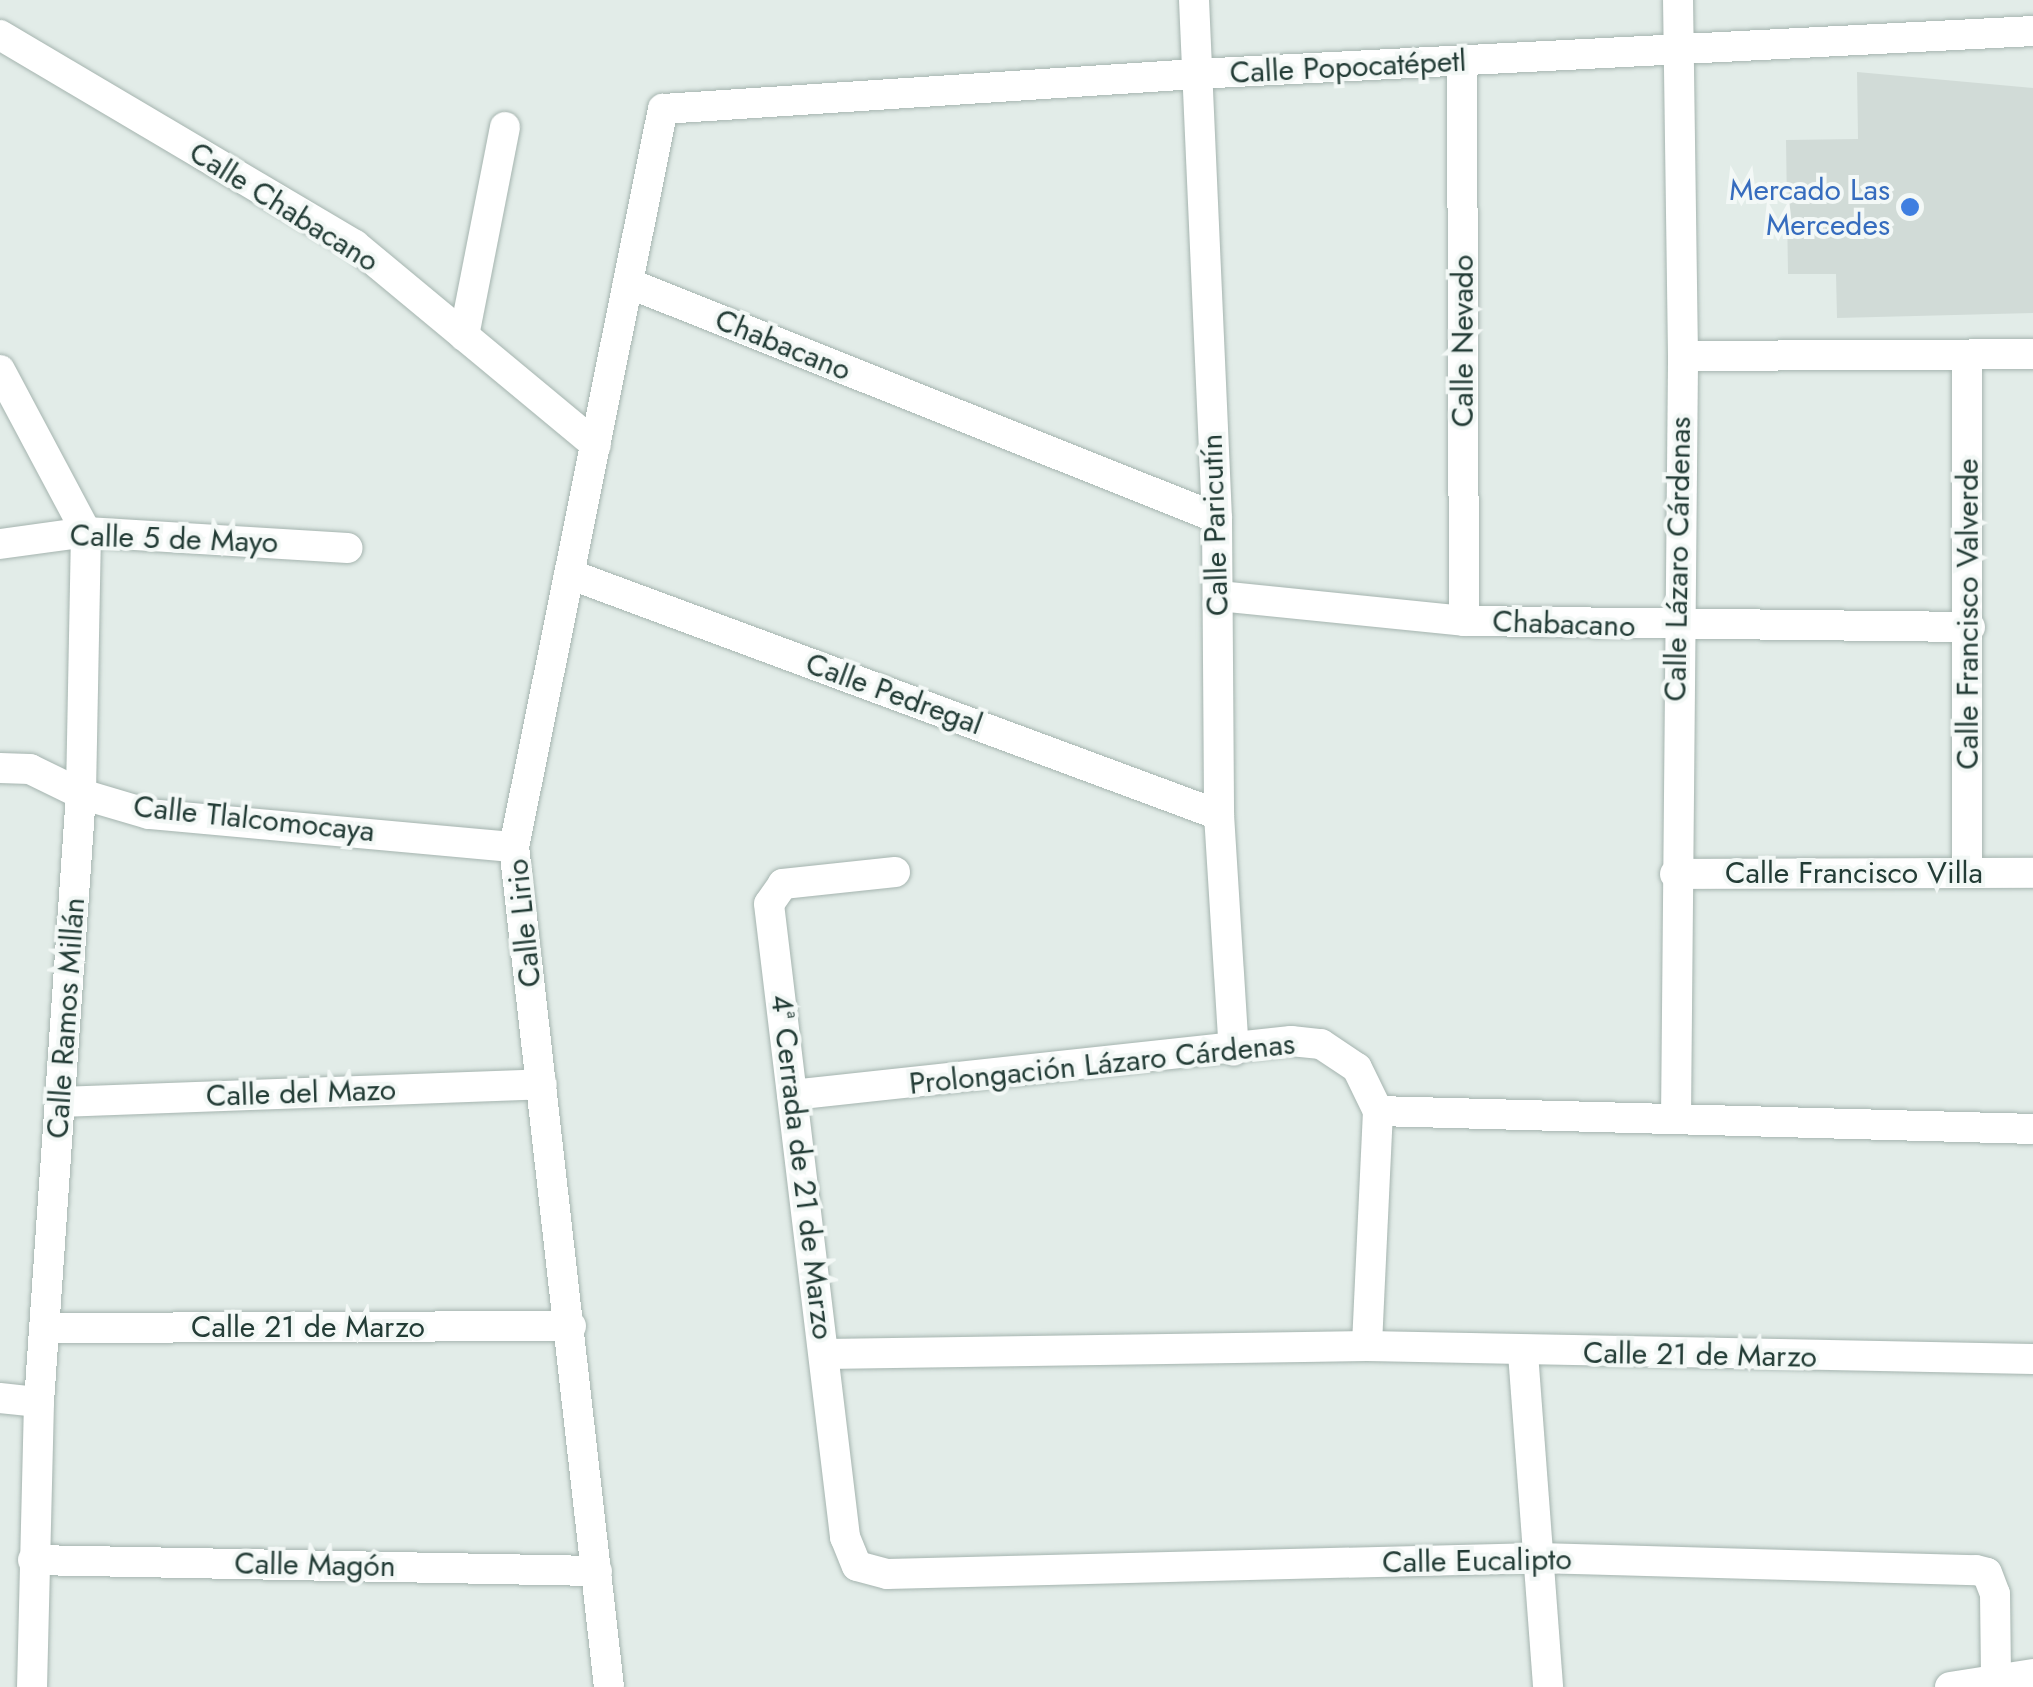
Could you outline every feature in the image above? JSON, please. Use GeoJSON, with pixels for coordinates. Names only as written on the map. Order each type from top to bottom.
{"type":"FeatureCollection","features":[{"type":"Feature","properties":{"kind":"street","name":"Calle Paricutín"},"geometry":{"type":"LineString","coordinates":[[1194,0],[1217,518],[1220,814],[1234,1051]]}},
{"type":"Feature","properties":{"kind":"street","name":"Calle Lázaro Cárdenas"},"geometry":{"type":"LineString","coordinates":[[1676,1119],[1676,628],[1683,356],[1678,0]]}},
{"type":"Feature","properties":{"kind":"street","name":"Calle Popocatépetl"},"geometry":{"type":"LineString","coordinates":[[663,109],[1196,74],[1679,53],[2033,31]]}},
{"type":"Feature","properties":{"kind":"street","name":"Calle Chabacano"},"geometry":{"type":"LineString","coordinates":[[0,35],[355,245],[596,445]]}},
{"type":"Feature","properties":{"kind":"street","name":"Calle Nevado"},"geometry":{"type":"LineString","coordinates":[[1462,62],[1464,621]]}},
{"type":"Feature","properties":{"kind":"street","name":"Calle Lirio"},"geometry":{"type":"LineString","coordinates":[[610,1687],[514,847],[663,109]]}},
{"type":"Feature","properties":{"kind":"street"},"geometry":{"type":"LineString","coordinates":[[464,336],[505,127]]}},
{"type":"Feature","properties":{"kind":"street","name":"Chabacano"},"geometry":{"type":"LineString","coordinates":[[628,283],[1217,518]]}},
{"type":"Feature","properties":{"kind":"street"},"geometry":{"type":"LineString","coordinates":[[1683,356],[2033,354]]}},
{"type":"Feature","properties":{"kind":"street","name":"Calle Francisco Valverde"},"geometry":{"type":"LineString","coordinates":[[1966,873],[1970,627],[1968,355]]}},
{"type":"Feature","properties":{"kind":"street","name":"Calle Ramos Millán"},"geometry":{"type":"LineString","coordinates":[[0,370],[86,532],[81,794],[39,1402],[32,1687]]}},
{"type":"Feature","properties":{"kind":"street","name":"Calle 5 de Mayo"},"geometry":{"type":"LineString","coordinates":[[0,544],[86,532],[348,548]]}},
{"type":"Feature","properties":{"kind":"street","name":"Calle Pedregal"},"geometry":{"type":"LineString","coordinates":[[569,574],[1220,814]]}},
{"type":"Feature","properties":{"kind":"street","name":"Chabacano"},"geometry":{"type":"LineString","coordinates":[[1219,596],[1464,621],[1676,628],[1970,627]]}},
{"type":"Feature","properties":{"kind":"street","name":"Calle Tlalcomocaya"},"geometry":{"type":"LineString","coordinates":[[0,768],[30,769],[81,794],[149,814],[514,847]]}},
{"type":"Feature","properties":{"kind":"street","name":"4ª Cerrada de 21 de Marzo"},"geometry":{"type":"LineString","coordinates":[[857,1566],[846,1537],[770,894],[792,882],[894,872]]}},
{"type":"Feature","properties":{"kind":"street","name":"Calle Francisco Villa"},"geometry":{"type":"LineString","coordinates":[[1675,874],[2033,872]]}},
{"type":"Feature","properties":{"kind":"street","name":"Prolongación Lázaro Cárdenas"},"geometry":{"type":"LineString","coordinates":[[792,1095],[1234,1051],[1291,1041],[1322,1044],[1357,1068],[1378,1110]]}},
{"type":"Feature","properties":{"kind":"street","name":"Calle del Mazo"},"geometry":{"type":"LineString","coordinates":[[61,1102],[542,1084]]}},
{"type":"Feature","properties":{"kind":"street"},"geometry":{"type":"LineString","coordinates":[[1368,1346],[1378,1110],[2033,1128]]}},
{"type":"Feature","properties":{"kind":"street","name":"Calle 21 de Marzo"},"geometry":{"type":"LineString","coordinates":[[46,1328],[571,1326]]}},
{"type":"Feature","properties":{"kind":"street","name":"Calle 21 de Marzo"},"geometry":{"type":"LineString","coordinates":[[826,1354],[1368,1346],[2033,1359]]}},
{"type":"Feature","properties":{"kind":"street"},"geometry":{"type":"LineString","coordinates":[[1524,1352],[1548,1687]]}},
{"type":"Feature","properties":{"kind":"street"},"geometry":{"type":"LineString","coordinates":[[0,1398],[39,1402]]}},
{"type":"Feature","properties":{"kind":"street","name":"Calle Eucalipto"},"geometry":{"type":"LineString","coordinates":[[857,1566],[887,1574],[1539,1558],[1976,1570],[1987,1573],[1996,1594],[1996,1681]]}},
{"type":"Feature","properties":{"kind":"street","name":"Calle Magón"},"geometry":{"type":"LineString","coordinates":[[33,1560],[597,1570]]}},
{"type":"Feature","properties":{"kind":"street"},"geometry":{"type":"LineString","coordinates":[[1950,1687],[2033,1674]]}},
{"type":"Feature","properties":{"kind":"shaded area","name":"Mercado Las Mercedes"},"geometry":{"type":"Polygon","coordinates":[[[1857,72],[2033,88],[2033,313],[1837,318],[1836,274],[1788,274],[1786,140],[1858,139],[1857,72]]]}},
{"type":"Feature","properties":{"kind":"place","name":"Mercado Las Mercedes"},"geometry":{"type":"Point","coordinates":[1910,207]}}]}
